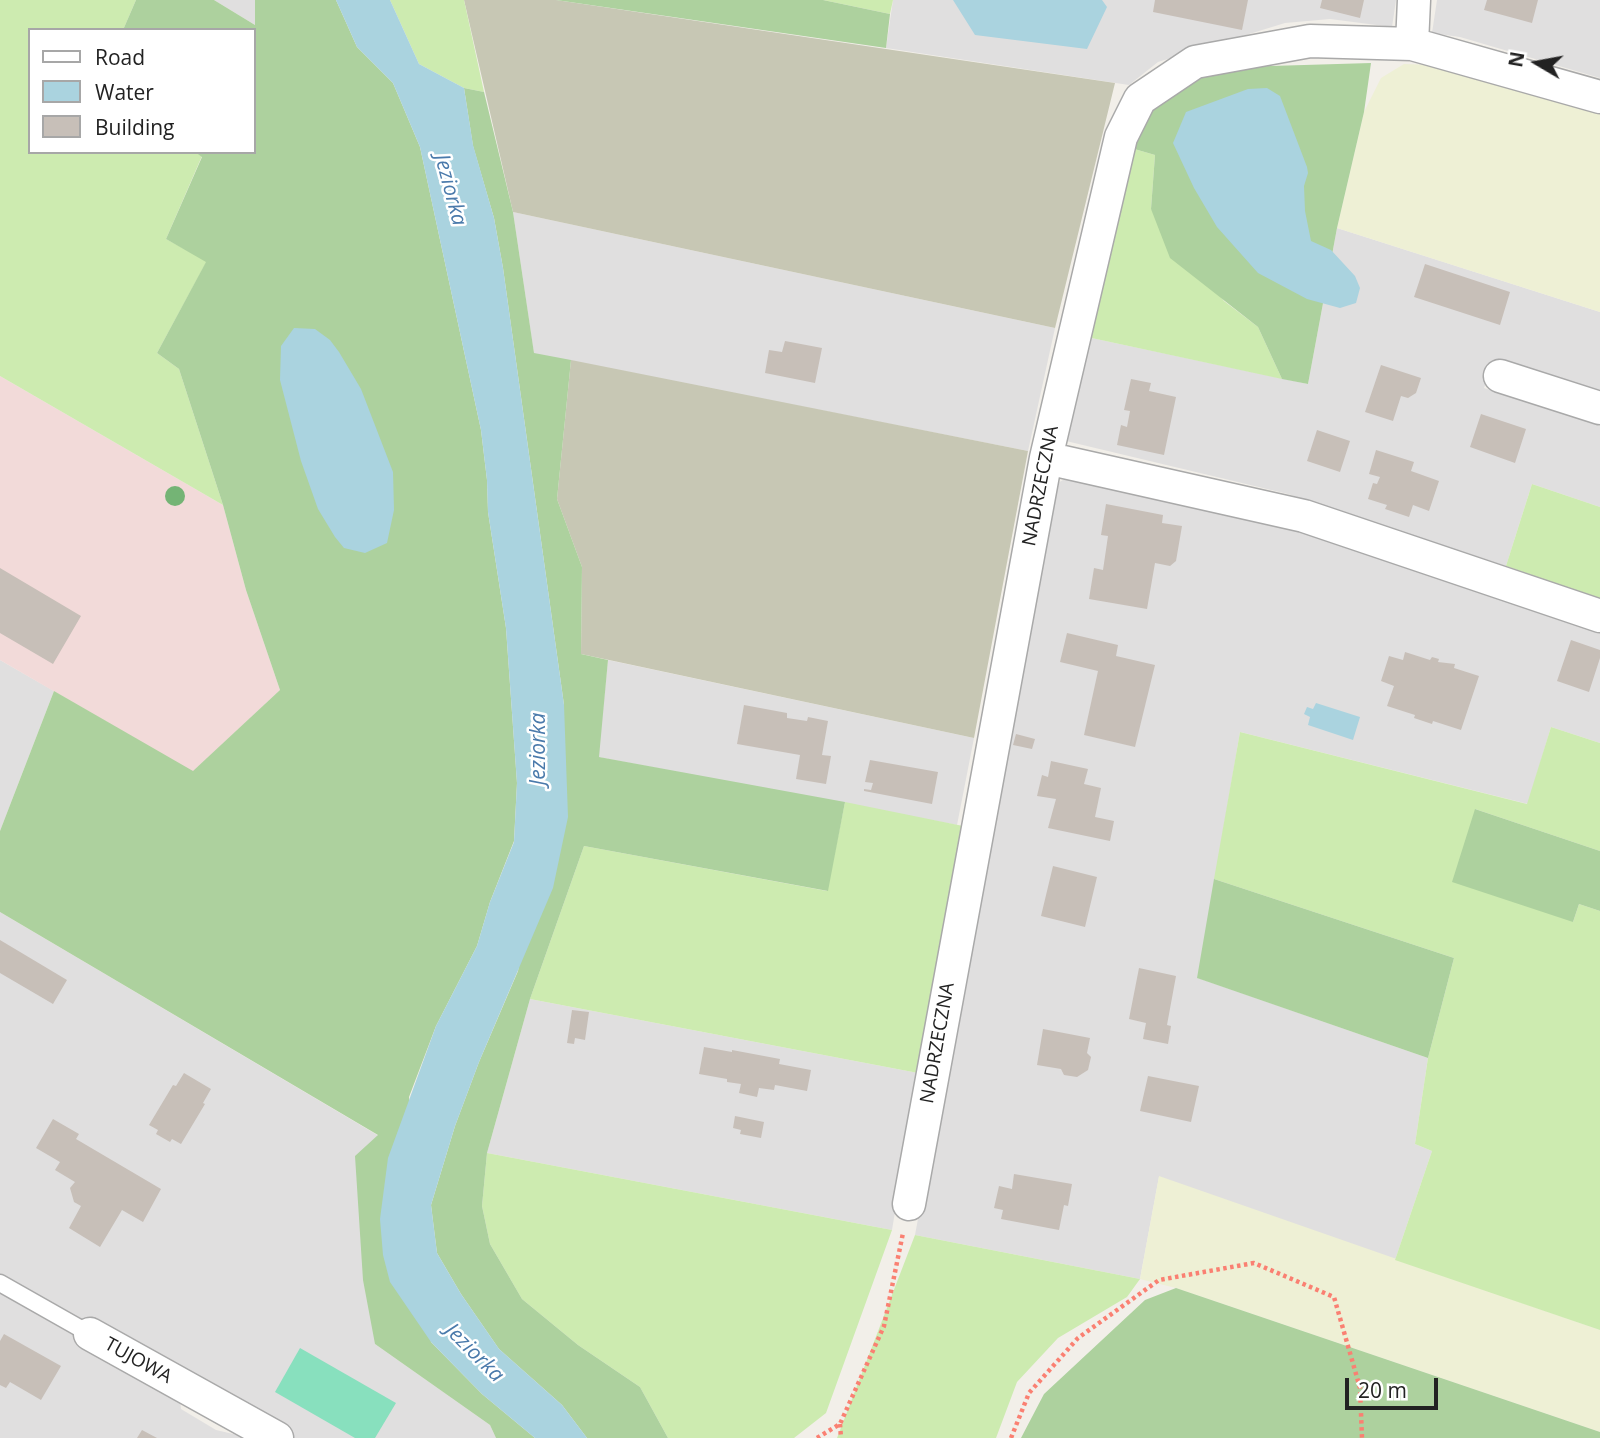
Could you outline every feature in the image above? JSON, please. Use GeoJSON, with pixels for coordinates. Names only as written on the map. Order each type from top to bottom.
{"type":"FeatureCollection","features":[{"type":"Feature","properties":{"kind":"street"},"geometry":{"type":"LineString","coordinates":[[1412,44],[1413,0]]}},
{"type":"Feature","properties":{"kind":"street","name":"NADRZECZNA"},"geometry":{"type":"LineString","coordinates":[[909,1204],[1046,458],[1121,137],[1140,99],[1195,62],[1310,41],[1412,44],[1600,97]]}},
{"type":"Feature","properties":{"kind":"street"},"geometry":{"type":"LineString","coordinates":[[1500,376],[1600,408]]}},
{"type":"Feature","properties":{"kind":"street"},"geometry":{"type":"LineString","coordinates":[[1046,458],[1304,516],[1600,616]]}},
{"type":"Feature","properties":{"kind":"street","name":"TUJOWA"},"geometry":{"type":"LineString","coordinates":[[90,1334],[276,1438]]}},
{"type":"Feature","properties":{"kind":"lane","name":"TUJOWA"},"geometry":{"type":"LineString","coordinates":[[0,1283],[90,1334]]}},
{"type":"Feature","properties":{"kind":"path"},"geometry":{"type":"LineString","coordinates":[[841,1438],[840,1424],[884,1326],[909,1204]]}},
{"type":"Feature","properties":{"kind":"path"},"geometry":{"type":"LineString","coordinates":[[1012,1438],[1029,1393],[1078,1338],[1159,1280],[1254,1263],[1334,1297],[1360,1388],[1362,1438]]}},
{"type":"Feature","properties":{"kind":"path"},"geometry":{"type":"LineString","coordinates":[[817,1438],[840,1424]]}},
{"type":"Feature","properties":{"kind":"shaded area"},"geometry":{"type":"Polygon","coordinates":[[[214,0],[255,0],[255,25],[214,0]]]}},
{"type":"Feature","properties":{"kind":"shaded area"},"geometry":{"type":"Polygon","coordinates":[[[464,0],[556,0],[1115,83],[1055,328],[513,212],[464,0]]]}},
{"type":"Feature","properties":{"kind":"shaded area"},"geometry":{"type":"Polygon","coordinates":[[[893,0],[1396,0],[1392,27],[1330,19],[1285,23],[1158,62],[1129,85],[886,48],[893,0]]]}},
{"type":"Feature","properties":{"kind":"shaded area"},"geometry":{"type":"Polygon","coordinates":[[[1437,0],[1600,0],[1600,78],[1460,37],[1432,33],[1437,0]]]}},
{"type":"Feature","properties":{"kind":"shaded area"},"geometry":{"type":"Polygon","coordinates":[[[1404,64],[1435,65],[1600,109],[1600,312],[1337,228],[1364,112],[1381,78],[1404,64]]]}},
{"type":"Feature","properties":{"kind":"shaded area"},"geometry":{"type":"Polygon","coordinates":[[[513,212],[1055,328],[1028,451],[534,354],[513,212]]]}},
{"type":"Feature","properties":{"kind":"shaded area"},"geometry":{"type":"Polygon","coordinates":[[[1337,228],[1600,312],[1600,393],[1495,359],[1484,388],[1600,426],[1600,507],[1532,484],[1506,566],[1288,494],[1066,441],[1087,337],[1308,384],[1337,228]]]}},
{"type":"Feature","properties":{"kind":"shaded area"},"geometry":{"type":"Polygon","coordinates":[[[571,360],[1028,451],[974,738],[581,654],[582,567],[557,499],[571,360]]]}},
{"type":"Feature","properties":{"kind":"shaded area"},"geometry":{"type":"Polygon","coordinates":[[[0,376],[223,505],[246,590],[280,690],[193,772],[0,660],[0,376]]]}},
{"type":"Feature","properties":{"kind":"shaded area"},"geometry":{"type":"Polygon","coordinates":[[[1076,473],[1281,524],[1600,630],[1600,743],[1551,727],[1528,804],[1240,732],[1198,978],[1428,1058],[1415,1144],[1432,1151],[1395,1260],[1159,1177],[1140,1279],[915,1235],[1054,485],[1076,473]]]}},
{"type":"Feature","properties":{"kind":"shaded area"},"geometry":{"type":"Polygon","coordinates":[[[0,660],[54,691],[0,831],[0,660]]]}},
{"type":"Feature","properties":{"kind":"shaded area"},"geometry":{"type":"Polygon","coordinates":[[[608,660],[974,738],[957,825],[598,757],[608,660]]]}},
{"type":"Feature","properties":{"kind":"shaded area"},"geometry":{"type":"Polygon","coordinates":[[[0,912],[379,1136],[375,1344],[490,1425],[496,1438],[293,1438],[92,1325],[180,1399],[181,1409],[216,1430],[250,1438],[0,1438],[0,912]]]}},
{"type":"Feature","properties":{"kind":"shaded area"},"geometry":{"type":"Polygon","coordinates":[[[530,999],[918,1073],[892,1230],[487,1153],[530,999]]]}},
{"type":"Feature","properties":{"kind":"shaded area"},"geometry":{"type":"Polygon","coordinates":[[[1159,1176],[1600,1330],[1600,1432],[1176,1288],[1140,1279],[1159,1176]]]}},
{"type":"Feature","properties":{"kind":"green space"},"geometry":{"type":"Polygon","coordinates":[[[0,0],[136,0],[124,28],[28,28],[28,154],[202,156],[166,239],[207,261],[157,353],[179,369],[223,505],[0,376],[0,0]]]}},
{"type":"Feature","properties":{"kind":"green space"},"geometry":{"type":"Polygon","coordinates":[[[136,0],[214,0],[255,25],[255,0],[336,0],[357,47],[393,83],[420,147],[481,430],[488,512],[506,628],[517,783],[514,841],[490,902],[477,946],[436,1026],[409,1097],[431,1342],[482,1394],[535,1438],[496,1438],[490,1425],[375,1344],[363,1280],[355,1156],[378,1135],[0,912],[0,831],[54,691],[193,771],[280,690],[246,590],[223,505],[179,369],[157,353],[206,262],[166,239],[202,157],[198,154],[256,154],[256,28],[124,28],[136,0]]]}},
{"type":"Feature","properties":{"kind":"green space"},"geometry":{"type":"Polygon","coordinates":[[[390,0],[464,0],[484,92],[464,88],[419,64],[390,0]]]}},
{"type":"Feature","properties":{"kind":"green space"},"geometry":{"type":"Polygon","coordinates":[[[556,0],[823,0],[890,14],[886,48],[556,0]]]}},
{"type":"Feature","properties":{"kind":"green space"},"geometry":{"type":"Polygon","coordinates":[[[823,0],[893,0],[890,14],[823,0]]]}},
{"type":"Feature","properties":{"kind":"green space"},"geometry":{"type":"Polygon","coordinates":[[[1371,63],[1364,112],[1337,228],[1308,384],[1282,379],[1258,327],[1170,258],[1151,209],[1155,155],[1131,148],[1139,121],[1187,81],[1237,67],[1371,63]]]}},
{"type":"Feature","properties":{"kind":"green space"},"geometry":{"type":"Polygon","coordinates":[[[464,88],[484,92],[513,212],[534,353],[571,360],[557,499],[582,567],[581,654],[608,660],[599,757],[845,802],[828,891],[584,846],[530,999],[487,1153],[482,1206],[490,1244],[522,1299],[578,1345],[640,1387],[668,1438],[587,1438],[562,1405],[499,1349],[437,1253],[431,1205],[455,1126],[518,971],[564,705],[503,268],[494,218],[473,146],[464,88]]]}},
{"type":"Feature","properties":{"kind":"green space"},"geometry":{"type":"Polygon","coordinates":[[[1131,148],[1155,155],[1151,209],[1224,301],[1258,327],[1282,379],[1087,337],[1131,148]]]}},
{"type":"Feature","properties":{"kind":"green space"},"geometry":{"type":"Polygon","coordinates":[[[1532,484],[1600,507],[1600,599],[1506,566],[1532,484]]]}},
{"type":"Feature","properties":{"kind":"green space"},"geometry":{"type":"Polygon","coordinates":[[[1551,727],[1600,743],[1600,851],[1475,809],[1573,922],[1579,904],[1600,911],[1600,1330],[1395,1260],[1432,1151],[1415,1144],[1428,1058],[1454,958],[1214,879],[1240,732],[1527,804],[1551,727]]]}},
{"type":"Feature","properties":{"kind":"green space"},"geometry":{"type":"Polygon","coordinates":[[[845,802],[968,827],[918,1073],[530,999],[584,846],[827,891],[845,802]]]}},
{"type":"Feature","properties":{"kind":"green space"},"geometry":{"type":"Polygon","coordinates":[[[1475,809],[1600,851],[1600,911],[1579,904],[1573,922],[1452,882],[1475,809]]]}},
{"type":"Feature","properties":{"kind":"green space"},"geometry":{"type":"Polygon","coordinates":[[[1214,879],[1454,958],[1428,1058],[1197,978],[1214,879]]]}},
{"type":"Feature","properties":{"kind":"green space"},"geometry":{"type":"Polygon","coordinates":[[[487,1153],[892,1230],[826,1413],[794,1438],[668,1438],[640,1387],[578,1345],[522,1299],[490,1244],[482,1206],[487,1153]]]}},
{"type":"Feature","properties":{"kind":"green space"},"geometry":{"type":"Polygon","coordinates":[[[915,1235],[1140,1279],[1127,1297],[1058,1338],[1017,1382],[996,1438],[837,1438],[915,1235]]]}},
{"type":"Feature","properties":{"kind":"green space"},"geometry":{"type":"Polygon","coordinates":[[[1176,1288],[1600,1432],[1600,1438],[1021,1438],[1044,1394],[1145,1300],[1176,1288]]]}},
{"type":"Feature","properties":{"kind":"green space"},"geometry":{"type":"Polygon","coordinates":[[[300,1348],[396,1403],[375,1438],[355,1438],[275,1392],[300,1348]]]}},
{"type":"Feature","properties":{"kind":"water","name":"Jeziorka"},"geometry":{"type":"Polygon","coordinates":[[[336,0],[390,0],[419,64],[464,88],[473,145],[494,218],[503,268],[564,705],[568,817],[553,888],[479,1062],[455,1126],[431,1205],[437,1253],[461,1294],[499,1349],[562,1405],[587,1438],[535,1438],[482,1394],[431,1342],[390,1282],[383,1255],[380,1219],[388,1158],[436,1026],[477,946],[490,902],[514,842],[517,783],[506,628],[488,512],[481,430],[420,147],[393,83],[357,47],[336,0]]]}},
{"type":"Feature","properties":{"kind":"water"},"geometry":{"type":"Polygon","coordinates":[[[953,0],[1102,0],[1107,7],[1087,49],[975,35],[953,0]]]}},
{"type":"Feature","properties":{"kind":"water"},"geometry":{"type":"Polygon","coordinates":[[[1267,88],[1280,96],[1307,167],[1304,186],[1305,211],[1311,241],[1331,250],[1355,276],[1360,288],[1356,303],[1340,308],[1307,299],[1258,273],[1217,227],[1194,188],[1173,143],[1186,112],[1248,89],[1267,88]]]}},
{"type":"Feature","properties":{"kind":"water"},"geometry":{"type":"Polygon","coordinates":[[[294,328],[315,329],[330,340],[339,352],[361,389],[393,472],[394,510],[387,543],[365,553],[344,548],[335,537],[318,509],[301,461],[280,380],[281,346],[294,328]]]}},
{"type":"Feature","properties":{"kind":"water"},"geometry":{"type":"Polygon","coordinates":[[[1316,703],[1360,717],[1353,740],[1308,725],[1310,717],[1304,714],[1307,707],[1313,709],[1316,703]]]}},
{"type":"Feature","properties":{"kind":"building"},"geometry":{"type":"Polygon","coordinates":[[[1155,0],[1248,0],[1242,30],[1153,12],[1155,0]]]}},
{"type":"Feature","properties":{"kind":"building"},"geometry":{"type":"Polygon","coordinates":[[[1322,0],[1364,0],[1360,18],[1320,8],[1322,0]]]}},
{"type":"Feature","properties":{"kind":"building"},"geometry":{"type":"Polygon","coordinates":[[[1487,0],[1538,0],[1532,23],[1484,10],[1487,0]]]}},
{"type":"Feature","properties":{"kind":"building"},"geometry":{"type":"Polygon","coordinates":[[[1425,264],[1510,292],[1500,325],[1414,297],[1425,264]]]}},
{"type":"Feature","properties":{"kind":"building"},"geometry":{"type":"Polygon","coordinates":[[[785,341],[822,348],[815,383],[765,373],[769,350],[782,352],[785,341]]]}},
{"type":"Feature","properties":{"kind":"building"},"geometry":{"type":"Polygon","coordinates":[[[1381,365],[1421,378],[1416,393],[1408,398],[1401,396],[1393,421],[1365,412],[1381,365]]]}},
{"type":"Feature","properties":{"kind":"building"},"geometry":{"type":"Polygon","coordinates":[[[1131,379],[1151,383],[1149,391],[1176,397],[1164,455],[1117,445],[1121,425],[1127,427],[1130,411],[1124,410],[1131,379]]]}},
{"type":"Feature","properties":{"kind":"building"},"geometry":{"type":"Polygon","coordinates":[[[1481,414],[1526,429],[1515,463],[1470,447],[1481,414]]]}},
{"type":"Feature","properties":{"kind":"building"},"geometry":{"type":"Polygon","coordinates":[[[1317,430],[1350,441],[1340,472],[1307,461],[1317,430]]]}},
{"type":"Feature","properties":{"kind":"building"},"geometry":{"type":"Polygon","coordinates":[[[1376,450],[1414,462],[1411,471],[1439,481],[1429,511],[1413,505],[1409,517],[1385,509],[1387,505],[1368,499],[1373,483],[1377,484],[1380,477],[1369,474],[1376,450]]]}},
{"type":"Feature","properties":{"kind":"building"},"geometry":{"type":"Polygon","coordinates":[[[1106,504],[1163,515],[1162,523],[1182,526],[1176,561],[1170,566],[1155,563],[1147,609],[1089,599],[1094,568],[1103,570],[1108,536],[1101,535],[1106,504]]]}},
{"type":"Feature","properties":{"kind":"building"},"geometry":{"type":"Polygon","coordinates":[[[0,568],[81,616],[53,664],[0,633],[0,568]]]}},
{"type":"Feature","properties":{"kind":"building"},"geometry":{"type":"Polygon","coordinates":[[[1067,633],[1118,645],[1116,656],[1155,665],[1135,747],[1084,735],[1098,671],[1060,662],[1067,633]]]}},
{"type":"Feature","properties":{"kind":"building"},"geometry":{"type":"Polygon","coordinates":[[[1571,640],[1600,650],[1589,692],[1557,681],[1571,640]]]}},
{"type":"Feature","properties":{"kind":"building"},"geometry":{"type":"Polygon","coordinates":[[[1405,652],[1455,664],[1454,668],[1479,676],[1461,730],[1433,721],[1432,724],[1387,706],[1394,686],[1381,681],[1389,656],[1403,660],[1405,652]]]}},
{"type":"Feature","properties":{"kind":"building"},"geometry":{"type":"Polygon","coordinates":[[[744,705],[787,713],[787,718],[807,721],[808,717],[828,721],[822,755],[831,756],[826,784],[796,779],[800,755],[737,744],[744,705]]]}},
{"type":"Feature","properties":{"kind":"building"},"geometry":{"type":"Polygon","coordinates":[[[1016,734],[1035,739],[1032,749],[1013,745],[1016,734]]]}},
{"type":"Feature","properties":{"kind":"building"},"geometry":{"type":"Polygon","coordinates":[[[870,760],[938,772],[932,804],[864,791],[871,790],[873,783],[865,782],[870,760]]]}},
{"type":"Feature","properties":{"kind":"building"},"geometry":{"type":"Polygon","coordinates":[[[1051,761],[1088,769],[1084,784],[1101,788],[1095,817],[1114,821],[1110,841],[1048,828],[1056,799],[1037,796],[1042,775],[1048,777],[1051,761]]]}},
{"type":"Feature","properties":{"kind":"building"},"geometry":{"type":"Polygon","coordinates":[[[1053,866],[1097,877],[1085,927],[1041,916],[1053,866]]]}},
{"type":"Feature","properties":{"kind":"building"},"geometry":{"type":"Polygon","coordinates":[[[0,940],[67,980],[53,1004],[0,973],[0,940]]]}},
{"type":"Feature","properties":{"kind":"building"},"geometry":{"type":"Polygon","coordinates":[[[1139,968],[1176,976],[1167,1025],[1171,1026],[1168,1044],[1143,1039],[1146,1023],[1129,1019],[1139,968]]]}},
{"type":"Feature","properties":{"kind":"building"},"geometry":{"type":"Polygon","coordinates":[[[572,1010],[589,1012],[585,1040],[575,1038],[574,1044],[567,1043],[572,1010]]]}},
{"type":"Feature","properties":{"kind":"building"},"geometry":{"type":"Polygon","coordinates":[[[1043,1029],[1090,1038],[1087,1053],[1091,1057],[1088,1070],[1077,1077],[1064,1075],[1061,1069],[1037,1065],[1043,1029]]]}},
{"type":"Feature","properties":{"kind":"building"},"geometry":{"type":"Polygon","coordinates":[[[704,1047],[780,1059],[779,1064],[811,1070],[807,1091],[775,1085],[774,1090],[759,1088],[757,1097],[739,1093],[741,1084],[699,1074],[704,1047]]]}},
{"type":"Feature","properties":{"kind":"building"},"geometry":{"type":"Polygon","coordinates":[[[184,1073],[211,1089],[181,1144],[172,1139],[170,1142],[156,1134],[158,1130],[149,1125],[173,1085],[176,1086],[184,1073]]]}},
{"type":"Feature","properties":{"kind":"building"},"geometry":{"type":"Polygon","coordinates":[[[1148,1076],[1199,1086],[1191,1122],[1140,1111],[1148,1076]]]}},
{"type":"Feature","properties":{"kind":"building"},"geometry":{"type":"Polygon","coordinates":[[[735,1116],[764,1122],[761,1138],[740,1134],[741,1130],[733,1128],[735,1116]]]}},
{"type":"Feature","properties":{"kind":"building"},"geometry":{"type":"Polygon","coordinates":[[[53,1119],[79,1134],[76,1139],[161,1189],[143,1222],[122,1210],[100,1247],[69,1228],[81,1206],[74,1202],[70,1188],[75,1182],[55,1170],[60,1162],[36,1148],[53,1119]]]}},
{"type":"Feature","properties":{"kind":"building"},"geometry":{"type":"Polygon","coordinates":[[[1014,1174],[1072,1184],[1068,1206],[1064,1205],[1059,1230],[1001,1219],[1003,1210],[994,1208],[999,1186],[1012,1189],[1014,1174]]]}},
{"type":"Feature","properties":{"kind":"building"},"geometry":{"type":"Polygon","coordinates":[[[4,1334],[61,1366],[41,1400],[10,1382],[6,1388],[0,1385],[0,1341],[4,1334]]]}},
{"type":"Feature","properties":{"kind":"building"},"geometry":{"type":"Polygon","coordinates":[[[142,1430],[157,1438],[137,1438],[142,1430]]]}}]}
